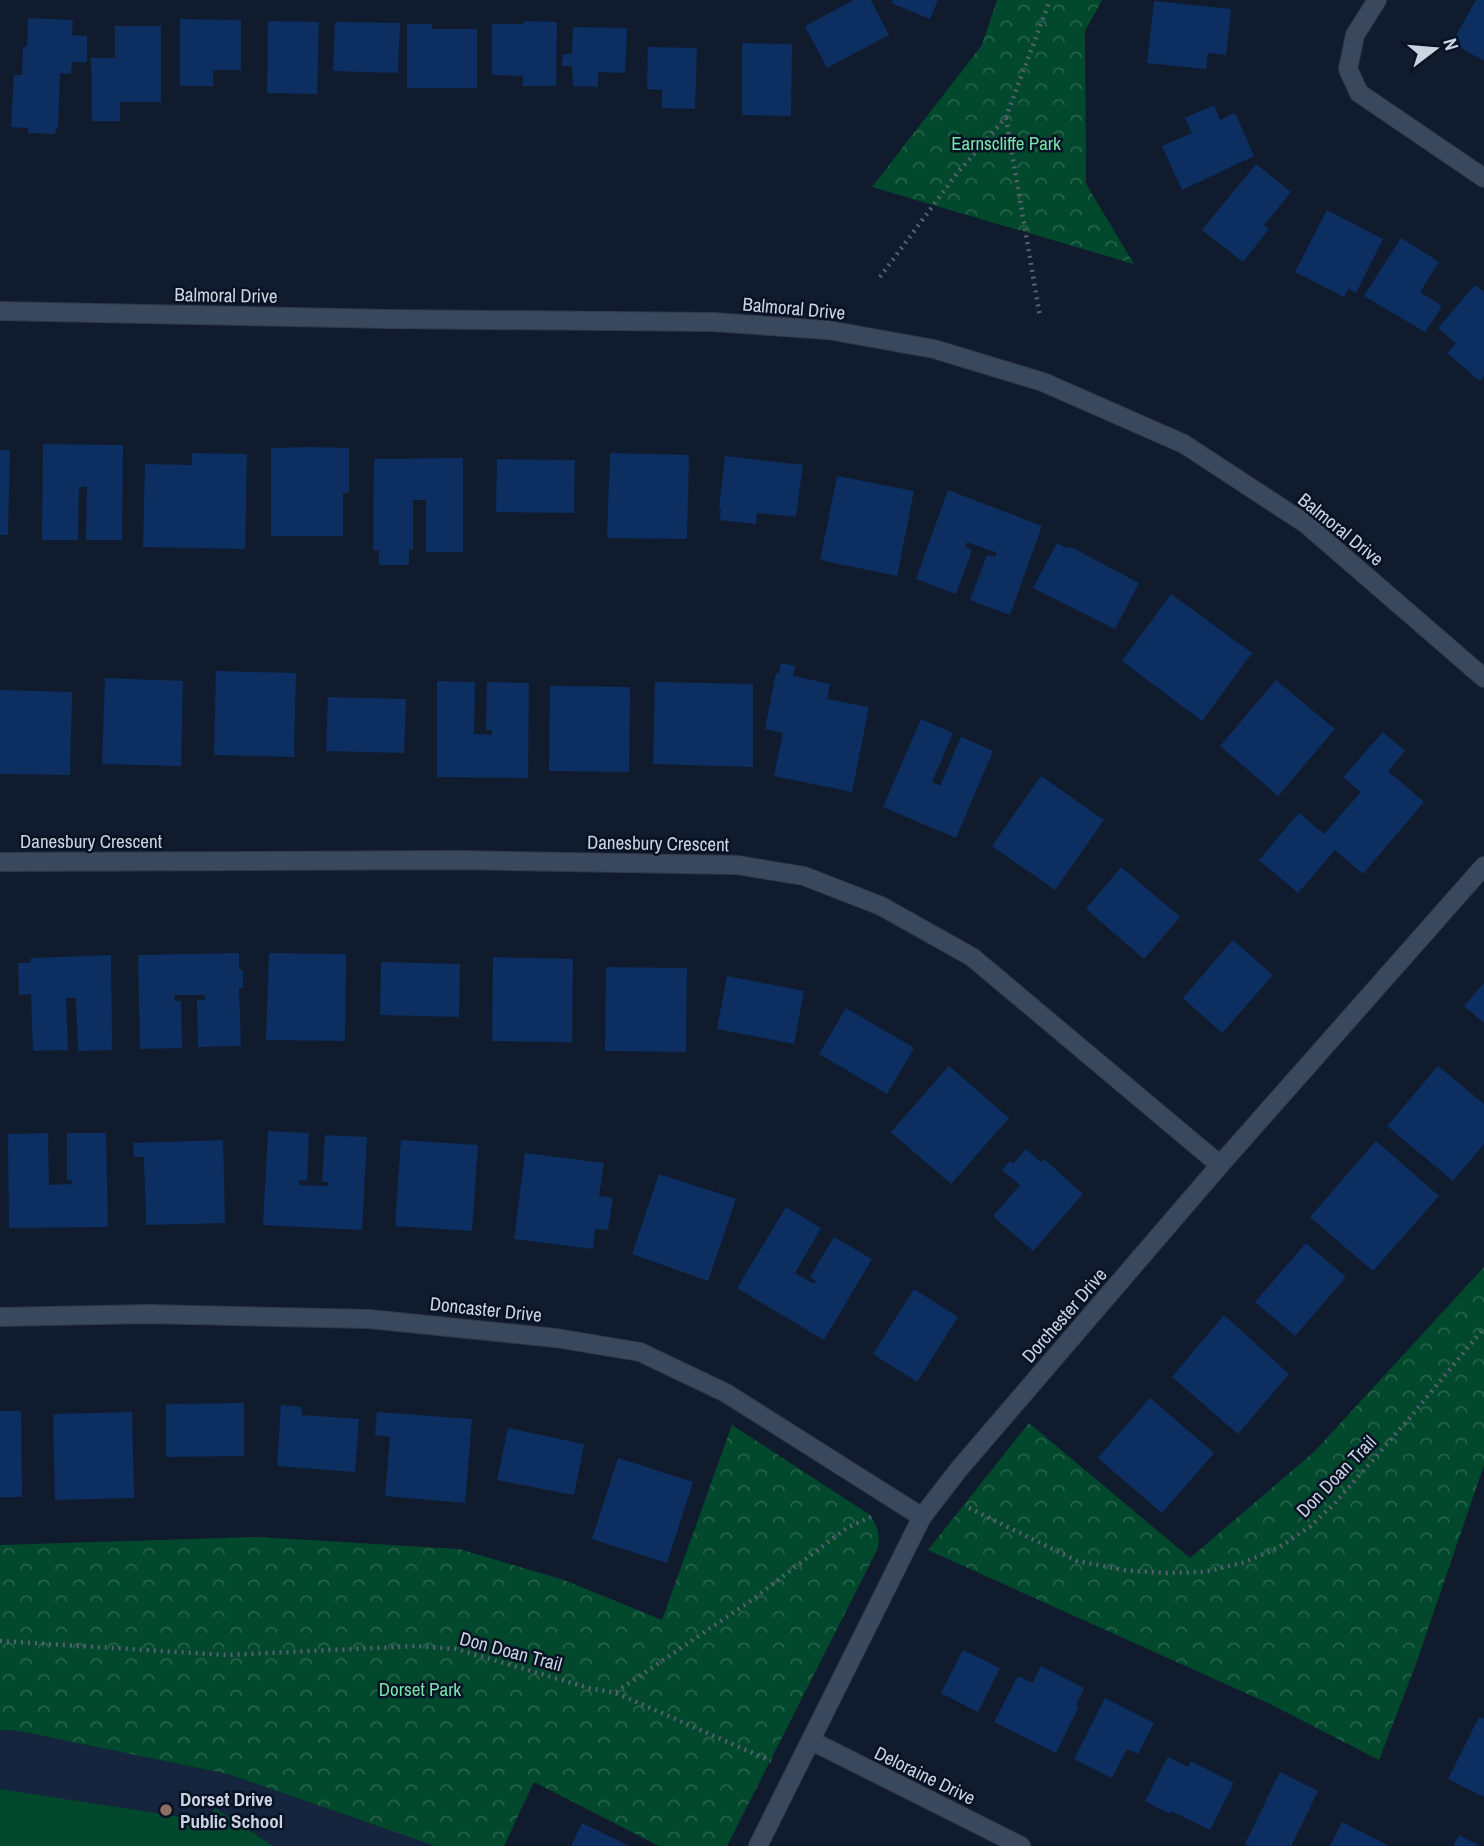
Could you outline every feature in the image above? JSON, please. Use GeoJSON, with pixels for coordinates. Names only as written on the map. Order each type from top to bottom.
{"type":"FeatureCollection","features":[{"type":"Feature","properties":{"kind":"street"},"geometry":{"type":"LineString","coordinates":[[1377,0],[1355,35],[1348,69],[1359,93],[1484,178]]}},
{"type":"Feature","properties":{"kind":"street","name":"Balmoral Drive"},"geometry":{"type":"LineString","coordinates":[[0,310],[388,319],[713,322],[828,330],[934,349],[1044,382],[1184,444],[1306,524],[1484,678]]}},
{"type":"Feature","properties":{"kind":"street","name":"Danesbury Crescent"},"geometry":{"type":"LineString","coordinates":[[0,862],[473,861],[737,866],[804,876],[881,906],[972,957],[1220,1165]]}},
{"type":"Feature","properties":{"kind":"street","name":"Dorchester Drive"},"geometry":{"type":"LineString","coordinates":[[758,1846],[922,1517],[959,1469],[1220,1165],[1484,866]]}},
{"type":"Feature","properties":{"kind":"street","name":"Doncaster Drive"},"geometry":{"type":"LineString","coordinates":[[0,1317],[148,1314],[369,1318],[556,1338],[640,1352],[726,1393],[922,1517]]}},
{"type":"Feature","properties":{"kind":"street","name":"Deloraine Drive"},"geometry":{"type":"LineString","coordinates":[[811,1741],[1021,1846]]}},
{"type":"Feature","properties":{"kind":"path"},"geometry":{"type":"LineString","coordinates":[[880,277],[955,176],[1006,117],[1049,0]]}},
{"type":"Feature","properties":{"kind":"path"},"geometry":{"type":"LineString","coordinates":[[1006,117],[1040,317]]}},
{"type":"Feature","properties":{"kind":"path","name":"Don Doan Trail"},"geometry":{"type":"LineString","coordinates":[[969,1508],[1077,1561],[1124,1570],[1164,1573],[1205,1572],[1242,1563],[1278,1548],[1311,1526],[1335,1503],[1484,1328]]}},
{"type":"Feature","properties":{"kind":"path"},"geometry":{"type":"LineString","coordinates":[[616,1693],[749,1602],[848,1527],[874,1515]]}},
{"type":"Feature","properties":{"kind":"path","name":"Don Doan Trail"},"geometry":{"type":"LineString","coordinates":[[0,1642],[226,1655],[416,1646],[456,1649],[589,1688],[616,1693],[755,1752],[794,1773]]}},
{"type":"Feature","properties":{"kind":"shaded area","name":"Dorset Drive Public School"},"geometry":{"type":"Polygon","coordinates":[[[0,1730],[19,1731],[228,1774],[435,1846],[0,1846],[0,1730]]]}},
{"type":"Feature","properties":{"kind":"green space","name":"Earnscliffe Park"},"geometry":{"type":"Polygon","coordinates":[[[997,0],[1102,0],[1085,31],[1086,184],[1134,264],[872,187],[982,45],[997,0]]]}},
{"type":"Feature","properties":{"kind":"green space"},"geometry":{"type":"Polygon","coordinates":[[[1484,1267],[1484,1465],[1416,1664],[1379,1760],[1270,1704],[928,1550],[1029,1423],[1190,1558],[1314,1452],[1484,1267]]]}},
{"type":"Feature","properties":{"kind":"green space","name":"Dorset Park"},"geometry":{"type":"Polygon","coordinates":[[[732,1425],[870,1515],[877,1528],[879,1540],[877,1550],[727,1846],[659,1846],[534,1782],[504,1846],[435,1846],[228,1774],[19,1731],[0,1730],[0,1545],[258,1537],[459,1549],[564,1580],[662,1620],[732,1425]]]}},
{"type":"Feature","properties":{"kind":"green space"},"geometry":{"type":"Polygon","coordinates":[[[0,1789],[207,1821],[215,1808],[273,1846],[0,1846],[0,1789]]]}},
{"type":"Feature","properties":{"kind":"building"},"geometry":{"type":"Polygon","coordinates":[[[854,0],[871,0],[889,35],[827,68],[805,26],[854,0]]]}},
{"type":"Feature","properties":{"kind":"building"},"geometry":{"type":"Polygon","coordinates":[[[893,0],[938,0],[930,19],[891,3],[893,0]]]}},
{"type":"Feature","properties":{"kind":"building"},"geometry":{"type":"Polygon","coordinates":[[[1476,0],[1484,0],[1484,61],[1452,43],[1476,0]]]}},
{"type":"Feature","properties":{"kind":"building"},"geometry":{"type":"Polygon","coordinates":[[[1154,1],[1231,9],[1226,55],[1208,53],[1206,69],[1147,63],[1154,1]]]}},
{"type":"Feature","properties":{"kind":"building"},"geometry":{"type":"Polygon","coordinates":[[[28,18],[73,20],[72,35],[87,36],[87,62],[72,62],[71,74],[60,73],[58,129],[55,134],[28,133],[28,128],[11,127],[14,75],[22,75],[28,18]]]}},
{"type":"Feature","properties":{"kind":"building"},"geometry":{"type":"Polygon","coordinates":[[[180,19],[241,20],[241,70],[213,70],[213,86],[180,86],[180,19]]]}},
{"type":"Feature","properties":{"kind":"building"},"geometry":{"type":"Polygon","coordinates":[[[268,21],[319,22],[317,94],[267,93],[268,21]]]}},
{"type":"Feature","properties":{"kind":"building"},"geometry":{"type":"Polygon","coordinates":[[[523,21],[557,22],[556,86],[523,86],[523,76],[492,75],[492,24],[524,24],[523,21]]]}},
{"type":"Feature","properties":{"kind":"building"},"geometry":{"type":"Polygon","coordinates":[[[335,22],[400,23],[398,73],[333,71],[335,22]]]}},
{"type":"Feature","properties":{"kind":"building"},"geometry":{"type":"Polygon","coordinates":[[[407,24],[432,24],[432,29],[477,29],[477,88],[407,88],[407,24]]]}},
{"type":"Feature","properties":{"kind":"building"},"geometry":{"type":"Polygon","coordinates":[[[115,26],[161,26],[161,102],[120,102],[120,121],[92,121],[91,58],[115,58],[115,26]]]}},
{"type":"Feature","properties":{"kind":"building"},"geometry":{"type":"Polygon","coordinates":[[[573,27],[627,28],[625,73],[598,72],[598,87],[573,86],[572,66],[562,66],[563,54],[572,54],[573,27]]]}},
{"type":"Feature","properties":{"kind":"building"},"geometry":{"type":"Polygon","coordinates":[[[742,43],[792,44],[791,116],[742,115],[742,43]]]}},
{"type":"Feature","properties":{"kind":"building"},"geometry":{"type":"Polygon","coordinates":[[[648,47],[697,48],[695,109],[662,108],[662,90],[647,89],[648,47]]]}},
{"type":"Feature","properties":{"kind":"building"},"geometry":{"type":"Polygon","coordinates":[[[1214,105],[1220,120],[1235,113],[1254,156],[1182,190],[1162,146],[1192,133],[1185,118],[1214,105]]]}},
{"type":"Feature","properties":{"kind":"building"},"geometry":{"type":"Polygon","coordinates":[[[1256,164],[1291,192],[1264,225],[1269,229],[1243,262],[1202,230],[1256,164]]]}},
{"type":"Feature","properties":{"kind":"building"},"geometry":{"type":"Polygon","coordinates":[[[1327,210],[1383,239],[1356,293],[1348,289],[1344,297],[1295,272],[1327,210]]]}},
{"type":"Feature","properties":{"kind":"building"},"geometry":{"type":"Polygon","coordinates":[[[1401,238],[1439,262],[1420,292],[1442,306],[1425,332],[1364,296],[1401,238]]]}},
{"type":"Feature","properties":{"kind":"building"},"geometry":{"type":"Polygon","coordinates":[[[1475,285],[1484,292],[1484,376],[1480,381],[1447,353],[1456,343],[1438,328],[1475,285]]]}},
{"type":"Feature","properties":{"kind":"building"},"geometry":{"type":"Polygon","coordinates":[[[43,444],[123,445],[122,540],[86,540],[87,487],[79,487],[78,540],[42,540],[43,444]]]}},
{"type":"Feature","properties":{"kind":"building"},"geometry":{"type":"Polygon","coordinates":[[[271,448],[349,448],[349,493],[343,493],[343,536],[271,536],[271,448]]]}},
{"type":"Feature","properties":{"kind":"building"},"geometry":{"type":"Polygon","coordinates":[[[0,450],[10,450],[8,535],[0,535],[0,450]]]}},
{"type":"Feature","properties":{"kind":"building"},"geometry":{"type":"Polygon","coordinates":[[[192,453],[247,454],[245,549],[143,547],[145,464],[192,465],[192,453]]]}},
{"type":"Feature","properties":{"kind":"building"},"geometry":{"type":"Polygon","coordinates":[[[610,453],[689,455],[687,539],[607,538],[610,453]]]}},
{"type":"Feature","properties":{"kind":"building"},"geometry":{"type":"Polygon","coordinates":[[[725,456],[803,465],[796,517],[757,513],[756,524],[720,520],[725,456]]]}},
{"type":"Feature","properties":{"kind":"building"},"geometry":{"type":"Polygon","coordinates":[[[463,458],[463,552],[426,552],[426,500],[413,500],[413,550],[409,550],[409,565],[379,565],[379,550],[373,550],[374,459],[463,458]]]}},
{"type":"Feature","properties":{"kind":"building"},"geometry":{"type":"Polygon","coordinates":[[[497,459],[575,460],[574,513],[496,512],[497,459]]]}},
{"type":"Feature","properties":{"kind":"building"},"geometry":{"type":"Polygon","coordinates":[[[837,476],[914,491],[897,576],[820,560],[837,476]]]}},
{"type":"Feature","properties":{"kind":"building"},"geometry":{"type":"Polygon","coordinates":[[[948,490],[1042,526],[1010,615],[970,600],[987,555],[995,557],[997,553],[967,542],[965,547],[972,550],[956,594],[916,579],[948,490]]]}},
{"type":"Feature","properties":{"kind":"building"},"geometry":{"type":"Polygon","coordinates":[[[1057,543],[1068,549],[1069,546],[1139,583],[1115,629],[1033,588],[1057,543]]]}},
{"type":"Feature","properties":{"kind":"building"},"geometry":{"type":"Polygon","coordinates":[[[1171,594],[1252,653],[1202,721],[1122,661],[1171,594]]]}},
{"type":"Feature","properties":{"kind":"building"},"geometry":{"type":"Polygon","coordinates":[[[781,663],[795,666],[793,676],[830,684],[827,699],[869,707],[852,792],[774,776],[783,733],[765,729],[776,673],[779,674],[781,663]]]}},
{"type":"Feature","properties":{"kind":"building"},"geometry":{"type":"Polygon","coordinates":[[[216,671],[296,673],[294,757],[214,755],[216,671]]]}},
{"type":"Feature","properties":{"kind":"building"},"geometry":{"type":"Polygon","coordinates":[[[105,678],[183,681],[181,766],[102,764],[105,678]]]}},
{"type":"Feature","properties":{"kind":"building"},"geometry":{"type":"Polygon","coordinates":[[[1276,680],[1335,729],[1278,796],[1220,746],[1276,680]]]}},
{"type":"Feature","properties":{"kind":"building"},"geometry":{"type":"Polygon","coordinates":[[[437,681],[475,682],[474,734],[492,735],[492,730],[486,730],[487,682],[529,683],[528,778],[437,777],[437,681]]]}},
{"type":"Feature","properties":{"kind":"building"},"geometry":{"type":"Polygon","coordinates":[[[655,682],[753,684],[753,767],[653,764],[655,682]]]}},
{"type":"Feature","properties":{"kind":"building"},"geometry":{"type":"Polygon","coordinates":[[[550,686],[630,687],[629,772],[549,771],[550,686]]]}},
{"type":"Feature","properties":{"kind":"building"},"geometry":{"type":"Polygon","coordinates":[[[0,690],[72,692],[70,775],[0,774],[0,690]]]}},
{"type":"Feature","properties":{"kind":"building"},"geometry":{"type":"Polygon","coordinates":[[[328,697],[406,699],[404,753],[326,751],[328,697]]]}},
{"type":"Feature","properties":{"kind":"building"},"geometry":{"type":"Polygon","coordinates":[[[921,719],[953,733],[932,782],[940,786],[961,737],[993,751],[956,838],[883,807],[921,719]]]}},
{"type":"Feature","properties":{"kind":"building"},"geometry":{"type":"Polygon","coordinates":[[[1383,732],[1405,751],[1388,771],[1424,802],[1363,874],[1335,850],[1298,893],[1259,860],[1299,813],[1324,834],[1361,792],[1343,777],[1383,732]]]}},
{"type":"Feature","properties":{"kind":"building"},"geometry":{"type":"Polygon","coordinates":[[[1041,776],[1104,820],[1055,890],[992,846],[1041,776]]]}},
{"type":"Feature","properties":{"kind":"building"},"geometry":{"type":"Polygon","coordinates":[[[1121,867],[1180,917],[1144,959],[1086,909],[1121,867]]]}},
{"type":"Feature","properties":{"kind":"building"},"geometry":{"type":"Polygon","coordinates":[[[1233,940],[1273,975],[1222,1033],[1183,998],[1233,940]]]}},
{"type":"Feature","properties":{"kind":"building"},"geometry":{"type":"Polygon","coordinates":[[[239,953],[239,970],[243,970],[243,988],[239,988],[241,1046],[198,1047],[197,1000],[205,1000],[205,995],[174,995],[174,1001],[181,1001],[182,1048],[140,1049],[138,955],[239,953]]]}},
{"type":"Feature","properties":{"kind":"building"},"geometry":{"type":"Polygon","coordinates":[[[269,953],[346,954],[345,1041],[266,1040],[269,953]]]}},
{"type":"Feature","properties":{"kind":"building"},"geometry":{"type":"Polygon","coordinates":[[[111,955],[112,1050],[78,1051],[76,998],[66,998],[68,1050],[33,1051],[31,994],[19,995],[18,963],[30,963],[31,958],[111,955]]]}},
{"type":"Feature","properties":{"kind":"building"},"geometry":{"type":"Polygon","coordinates":[[[493,957],[573,959],[572,1042],[492,1041],[493,957]]]}},
{"type":"Feature","properties":{"kind":"building"},"geometry":{"type":"Polygon","coordinates":[[[381,962],[460,964],[459,1017],[380,1015],[381,962]]]}},
{"type":"Feature","properties":{"kind":"building"},"geometry":{"type":"Polygon","coordinates":[[[606,967],[687,968],[686,1052],[605,1051],[606,967]]]}},
{"type":"Feature","properties":{"kind":"building"},"geometry":{"type":"Polygon","coordinates":[[[727,976],[804,991],[794,1044],[717,1029],[727,976]]]}},
{"type":"Feature","properties":{"kind":"building"},"geometry":{"type":"Polygon","coordinates":[[[1484,983],[1484,1023],[1464,1006],[1484,983]]]}},
{"type":"Feature","properties":{"kind":"building"},"geometry":{"type":"Polygon","coordinates":[[[846,1008],[914,1048],[887,1094],[819,1054],[846,1008]]]}},
{"type":"Feature","properties":{"kind":"building"},"geometry":{"type":"Polygon","coordinates":[[[949,1066],[1009,1118],[951,1184],[891,1132],[949,1066]]]}},
{"type":"Feature","properties":{"kind":"building"},"geometry":{"type":"Polygon","coordinates":[[[1438,1066],[1484,1104],[1484,1144],[1453,1181],[1387,1126],[1438,1066]]]}},
{"type":"Feature","properties":{"kind":"building"},"geometry":{"type":"Polygon","coordinates":[[[268,1131],[309,1133],[307,1181],[299,1180],[299,1185],[328,1186],[329,1182],[322,1182],[325,1135],[367,1137],[362,1230],[263,1225],[268,1131]]]}},
{"type":"Feature","properties":{"kind":"building"},"geometry":{"type":"Polygon","coordinates":[[[48,1133],[49,1185],[72,1184],[72,1180],[67,1180],[67,1133],[106,1133],[108,1227],[9,1228],[8,1134],[48,1133]]]}},
{"type":"Feature","properties":{"kind":"building"},"geometry":{"type":"Polygon","coordinates":[[[223,1140],[225,1223],[146,1225],[144,1157],[134,1157],[133,1143],[223,1140]]]}},
{"type":"Feature","properties":{"kind":"building"},"geometry":{"type":"Polygon","coordinates":[[[401,1140],[478,1145],[472,1231],[395,1226],[401,1140]]]}},
{"type":"Feature","properties":{"kind":"building"},"geometry":{"type":"Polygon","coordinates":[[[1376,1141],[1439,1196],[1373,1271],[1310,1217],[1376,1141]]]}},
{"type":"Feature","properties":{"kind":"building"},"geometry":{"type":"Polygon","coordinates":[[[1026,1149],[1041,1162],[1044,1159],[1083,1194],[1033,1251],[993,1216],[1020,1185],[1002,1170],[1010,1161],[1013,1164],[1026,1149]]]}},
{"type":"Feature","properties":{"kind":"building"},"geometry":{"type":"Polygon","coordinates":[[[525,1153],[604,1163],[599,1196],[613,1198],[608,1230],[595,1229],[593,1249],[514,1239],[525,1153]]]}},
{"type":"Feature","properties":{"kind":"building"},"geometry":{"type":"Polygon","coordinates":[[[659,1174],[736,1199],[708,1281],[632,1254],[659,1174]]]}},
{"type":"Feature","properties":{"kind":"building"},"geometry":{"type":"Polygon","coordinates":[[[786,1207],[821,1228],[795,1273],[814,1284],[816,1281],[810,1277],[834,1237],[872,1259],[824,1340],[737,1288],[786,1207]]]}},
{"type":"Feature","properties":{"kind":"building"},"geometry":{"type":"Polygon","coordinates":[[[1306,1243],[1346,1277],[1295,1336],[1255,1302],[1306,1243]]]}},
{"type":"Feature","properties":{"kind":"building"},"geometry":{"type":"Polygon","coordinates":[[[914,1289],[958,1317],[917,1382],[873,1354],[914,1289]]]}},
{"type":"Feature","properties":{"kind":"building"},"geometry":{"type":"Polygon","coordinates":[[[1224,1315],[1289,1374],[1238,1434],[1172,1377],[1224,1315]]]}},
{"type":"Feature","properties":{"kind":"building"},"geometry":{"type":"Polygon","coordinates":[[[1150,1398],[1214,1453],[1162,1513],[1098,1458],[1150,1398]]]}},
{"type":"Feature","properties":{"kind":"building"},"geometry":{"type":"Polygon","coordinates":[[[244,1403],[244,1456],[166,1457],[166,1404],[244,1403]]]}},
{"type":"Feature","properties":{"kind":"building"},"geometry":{"type":"Polygon","coordinates":[[[281,1405],[302,1407],[301,1415],[359,1419],[355,1472],[277,1466],[281,1405]]]}},
{"type":"Feature","properties":{"kind":"building"},"geometry":{"type":"Polygon","coordinates":[[[0,1411],[21,1411],[22,1497],[0,1497],[0,1411]]]}},
{"type":"Feature","properties":{"kind":"building"},"geometry":{"type":"Polygon","coordinates":[[[132,1412],[134,1498],[55,1500],[53,1414],[132,1412]]]}},
{"type":"Feature","properties":{"kind":"building"},"geometry":{"type":"Polygon","coordinates":[[[377,1412],[472,1419],[465,1503],[385,1496],[390,1437],[375,1435],[377,1412]]]}},
{"type":"Feature","properties":{"kind":"building"},"geometry":{"type":"Polygon","coordinates":[[[508,1428],[584,1444],[574,1495],[497,1480],[508,1428]]]}},
{"type":"Feature","properties":{"kind":"building"},"geometry":{"type":"Polygon","coordinates":[[[618,1458],[693,1482],[667,1563],[592,1539],[618,1458]]]}},
{"type":"Feature","properties":{"kind":"building"},"geometry":{"type":"Polygon","coordinates":[[[963,1650],[1000,1668],[978,1712],[941,1693],[963,1650]]]}},
{"type":"Feature","properties":{"kind":"building"},"geometry":{"type":"Polygon","coordinates":[[[1041,1666],[1084,1688],[1076,1705],[1079,1706],[1056,1753],[994,1722],[1018,1676],[1033,1683],[1041,1666]]]}},
{"type":"Feature","properties":{"kind":"building"},"geometry":{"type":"Polygon","coordinates":[[[1105,1698],[1154,1723],[1138,1754],[1127,1749],[1112,1778],[1074,1759],[1105,1698]]]}},
{"type":"Feature","properties":{"kind":"building"},"geometry":{"type":"Polygon","coordinates":[[[1479,1717],[1484,1719],[1484,1797],[1448,1779],[1479,1717]]]}},
{"type":"Feature","properties":{"kind":"building"},"geometry":{"type":"Polygon","coordinates":[[[1168,1757],[1188,1767],[1191,1761],[1234,1783],[1210,1830],[1145,1801],[1168,1757]]]}},
{"type":"Feature","properties":{"kind":"building"},"geometry":{"type":"Polygon","coordinates":[[[1280,1772],[1318,1791],[1291,1846],[1249,1846],[1245,1844],[1280,1772]]]}},
{"type":"Feature","properties":{"kind":"building"},"geometry":{"type":"Polygon","coordinates":[[[1342,1822],[1389,1846],[1330,1846],[1342,1822]]]}},
{"type":"Feature","properties":{"kind":"building"},"geometry":{"type":"Polygon","coordinates":[[[582,1823],[629,1846],[571,1846],[582,1823]]]}},
{"type":"Feature","properties":{"kind":"building"},"geometry":{"type":"Polygon","coordinates":[[[1459,1835],[1480,1846],[1453,1846],[1459,1835]]]}},
{"type":"Feature","properties":{"kind":"place","name":"Dorset Drive Public School"},"geometry":{"type":"Point","coordinates":[166,1810]}}]}
